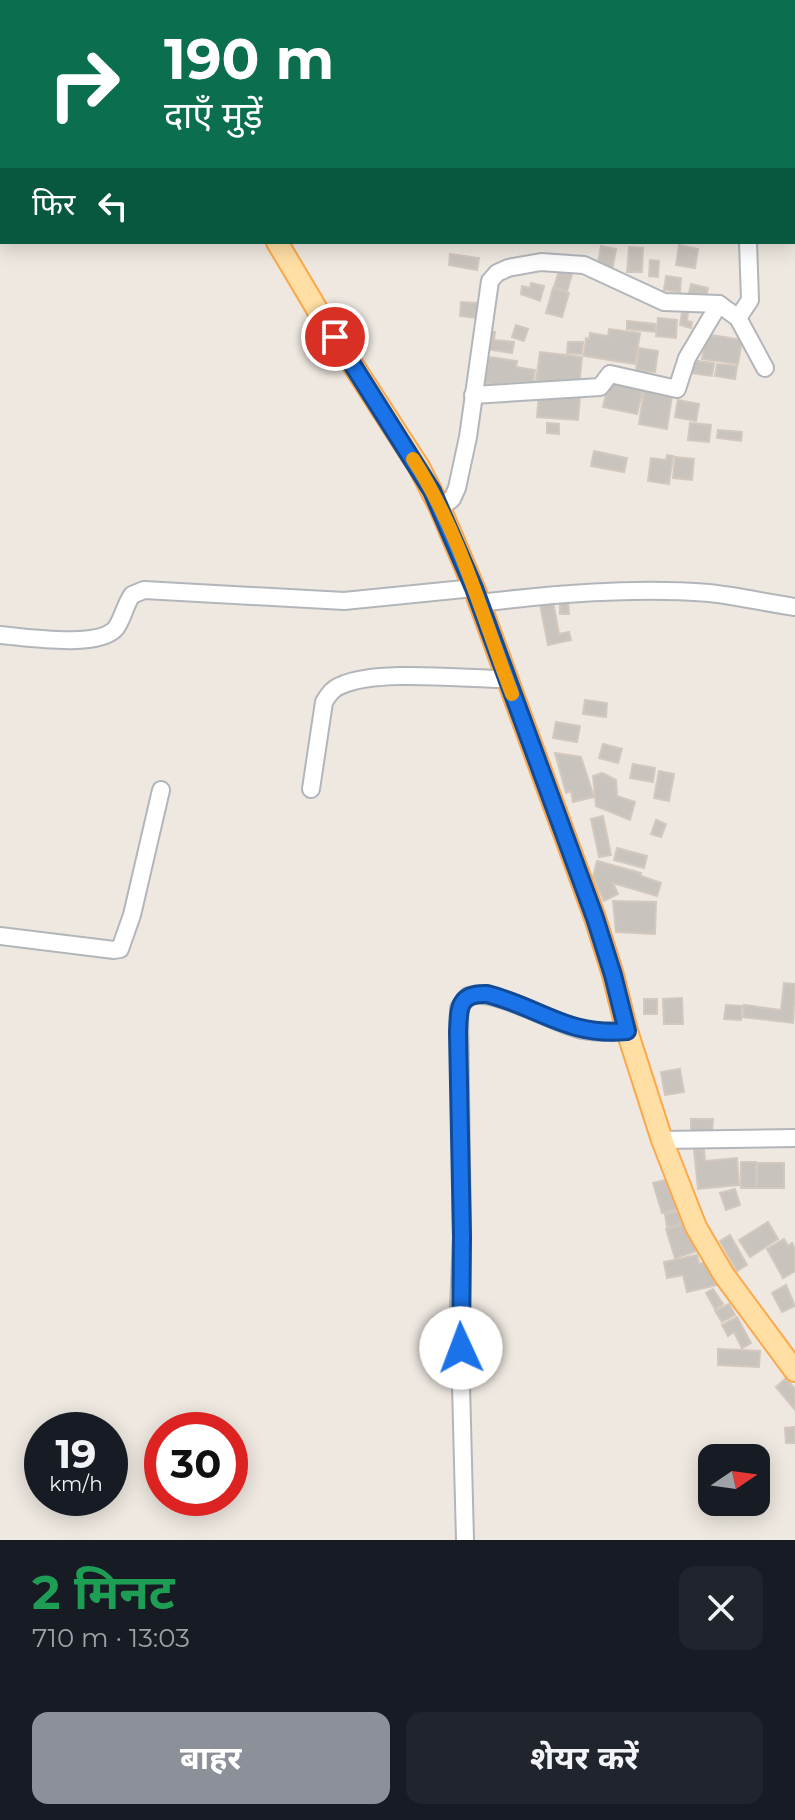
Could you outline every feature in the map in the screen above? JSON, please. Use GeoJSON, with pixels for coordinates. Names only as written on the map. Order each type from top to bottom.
{"type":"FeatureCollection","features":[{"type":"Feature","properties":{"kind":"main road"},"geometry":{"type":"LineString","coordinates":[[278,244],[419,467],[440,508],[476,595],[595,918],[662,1140],[709,1252],[795,1371]]}},
{"type":"Feature","properties":{"kind":"street"},"geometry":{"type":"LineString","coordinates":[[738,318],[750,300],[752,285],[748,244]]}},
{"type":"Feature","properties":{"kind":"street"},"geometry":{"type":"LineString","coordinates":[[440,508],[452,499],[457,488],[468,437],[490,281],[508,268],[541,262],[584,265],[664,302],[719,304],[738,318],[765,368]]}},
{"type":"Feature","properties":{"kind":"street"},"geometry":{"type":"LineString","coordinates":[[473,395],[600,387],[610,374],[677,389],[687,358],[719,304]]}},
{"type":"Feature","properties":{"kind":"street"},"geometry":{"type":"LineString","coordinates":[[0,635],[59,639],[104,636],[114,630],[132,595],[144,590],[354,601],[666,591],[711,594],[795,607]]}},
{"type":"Feature","properties":{"kind":"street"},"geometry":{"type":"LineString","coordinates":[[311,789],[324,702],[340,685],[411,676],[506,679]]}},
{"type":"Feature","properties":{"kind":"street"},"geometry":{"type":"LineString","coordinates":[[0,936],[120,949],[132,915],[161,790]]}},
{"type":"Feature","properties":{"kind":"street"},"geometry":{"type":"LineString","coordinates":[[465,1540],[459,1307],[462,1237],[459,1008],[468,996],[487,994],[579,1029],[600,1033],[627,1031]]}},
{"type":"Feature","properties":{"kind":"street"},"geometry":{"type":"LineString","coordinates":[[662,1140],[795,1138]]}},
{"type":"Feature","properties":{"kind":"building"},"geometry":{"type":"Polygon","coordinates":[[[679,245],[698,249],[695,268],[676,265],[679,245]]]}},
{"type":"Feature","properties":{"kind":"building"},"geometry":{"type":"Polygon","coordinates":[[[601,246],[616,249],[612,272],[597,269],[601,246]]]}},
{"type":"Feature","properties":{"kind":"building"},"geometry":{"type":"Polygon","coordinates":[[[629,247],[643,248],[642,272],[627,272],[629,247]]]}},
{"type":"Feature","properties":{"kind":"building"},"geometry":{"type":"Polygon","coordinates":[[[450,254],[479,258],[477,270],[449,265],[450,254]]]}},
{"type":"Feature","properties":{"kind":"building"},"geometry":{"type":"Polygon","coordinates":[[[650,260],[659,261],[658,277],[649,276],[650,260]]]}},
{"type":"Feature","properties":{"kind":"building"},"geometry":{"type":"Polygon","coordinates":[[[560,267],[573,271],[567,291],[554,287],[560,267]]]}},
{"type":"Feature","properties":{"kind":"building"},"geometry":{"type":"Polygon","coordinates":[[[666,276],[681,278],[680,292],[664,290],[666,276]]]}},
{"type":"Feature","properties":{"kind":"building"},"geometry":{"type":"Polygon","coordinates":[[[531,283],[544,286],[540,301],[521,294],[522,286],[530,288],[531,283]]]}},
{"type":"Feature","properties":{"kind":"building"},"geometry":{"type":"Polygon","coordinates":[[[691,284],[708,288],[705,302],[688,298],[691,284]]]}},
{"type":"Feature","properties":{"kind":"building"},"geometry":{"type":"Polygon","coordinates":[[[553,288],[569,293],[562,317],[546,313],[553,288]]]}},
{"type":"Feature","properties":{"kind":"building"},"geometry":{"type":"Polygon","coordinates":[[[461,302],[478,303],[476,318],[460,316],[461,302]]]}},
{"type":"Feature","properties":{"kind":"building"},"geometry":{"type":"Polygon","coordinates":[[[682,312],[688,313],[687,321],[692,322],[691,328],[680,325],[682,312]]]}},
{"type":"Feature","properties":{"kind":"building"},"geometry":{"type":"Polygon","coordinates":[[[658,318],[677,320],[676,338],[656,336],[658,318]]]}},
{"type":"Feature","properties":{"kind":"building"},"geometry":{"type":"Polygon","coordinates":[[[627,321],[655,324],[655,332],[627,329],[627,321]]]}},
{"type":"Feature","properties":{"kind":"building"},"geometry":{"type":"Polygon","coordinates":[[[516,325],[528,329],[524,341],[512,337],[516,325]]]}},
{"type":"Feature","properties":{"kind":"building"},"geometry":{"type":"Polygon","coordinates":[[[609,329],[640,333],[635,364],[584,356],[586,338],[589,339],[590,333],[608,336],[609,329]]]}},
{"type":"Feature","properties":{"kind":"building"},"geometry":{"type":"Polygon","coordinates":[[[489,331],[495,332],[494,340],[514,342],[512,353],[486,349],[489,331]]]}},
{"type":"Feature","properties":{"kind":"building"},"geometry":{"type":"Polygon","coordinates":[[[706,334],[742,340],[738,364],[702,359],[706,334]]]}},
{"type":"Feature","properties":{"kind":"building"},"geometry":{"type":"Polygon","coordinates":[[[568,342],[583,342],[582,354],[567,353],[568,342]]]}},
{"type":"Feature","properties":{"kind":"building"},"geometry":{"type":"Polygon","coordinates":[[[639,348],[658,351],[655,372],[636,370],[639,348]]]}},
{"type":"Feature","properties":{"kind":"building"},"geometry":{"type":"Polygon","coordinates":[[[540,352],[582,357],[579,387],[536,381],[540,352]]]}},
{"type":"Feature","properties":{"kind":"building"},"geometry":{"type":"Polygon","coordinates":[[[489,357],[517,361],[516,367],[535,370],[533,384],[514,382],[514,387],[485,383],[489,357]]]}},
{"type":"Feature","properties":{"kind":"building"},"geometry":{"type":"Polygon","coordinates":[[[691,360],[714,363],[712,376],[689,373],[691,360]]]}},
{"type":"Feature","properties":{"kind":"building"},"geometry":{"type":"Polygon","coordinates":[[[717,364],[737,366],[735,379],[715,376],[717,364]]]}},
{"type":"Feature","properties":{"kind":"building"},"geometry":{"type":"Polygon","coordinates":[[[609,381],[643,388],[637,414],[603,407],[609,381]]]}},
{"type":"Feature","properties":{"kind":"building"},"geometry":{"type":"Polygon","coordinates":[[[644,390],[672,395],[667,429],[639,424],[644,390]]]}},
{"type":"Feature","properties":{"kind":"building"},"geometry":{"type":"Polygon","coordinates":[[[539,393],[580,396],[578,420],[537,417],[539,393]]]}},
{"type":"Feature","properties":{"kind":"building"},"geometry":{"type":"Polygon","coordinates":[[[678,400],[699,404],[696,421],[675,417],[678,400]]]}},
{"type":"Feature","properties":{"kind":"building"},"geometry":{"type":"Polygon","coordinates":[[[547,423],[559,424],[559,434],[547,433],[547,423]]]}},
{"type":"Feature","properties":{"kind":"building"},"geometry":{"type":"Polygon","coordinates":[[[690,423],[711,425],[709,442],[688,440],[690,423]]]}},
{"type":"Feature","properties":{"kind":"building"},"geometry":{"type":"Polygon","coordinates":[[[718,430],[742,432],[741,441],[717,438],[718,430]]]}},
{"type":"Feature","properties":{"kind":"building"},"geometry":{"type":"Polygon","coordinates":[[[594,451],[627,458],[624,472],[591,466],[594,451]]]}},
{"type":"Feature","properties":{"kind":"building"},"geometry":{"type":"Polygon","coordinates":[[[667,455],[673,456],[669,484],[648,481],[651,458],[666,460],[667,455]]]}},
{"type":"Feature","properties":{"kind":"building"},"geometry":{"type":"Polygon","coordinates":[[[675,457],[694,459],[692,480],[673,478],[675,457]]]}},
{"type":"Feature","properties":{"kind":"building"},"geometry":{"type":"Polygon","coordinates":[[[560,601],[568,601],[569,614],[560,614],[560,601]]]}},
{"type":"Feature","properties":{"kind":"building"},"geometry":{"type":"Polygon","coordinates":[[[553,602],[559,634],[569,632],[571,640],[548,645],[540,604],[553,602]]]}},
{"type":"Feature","properties":{"kind":"building"},"geometry":{"type":"Polygon","coordinates":[[[585,700],[607,703],[606,717],[583,714],[585,700]]]}},
{"type":"Feature","properties":{"kind":"building"},"geometry":{"type":"Polygon","coordinates":[[[556,722],[580,726],[577,742],[553,738],[556,722]]]}},
{"type":"Feature","properties":{"kind":"building"},"geometry":{"type":"Polygon","coordinates":[[[603,744],[622,749],[618,763],[599,758],[603,744]]]}},
{"type":"Feature","properties":{"kind":"building"},"geometry":{"type":"Polygon","coordinates":[[[555,753],[581,757],[594,797],[573,802],[571,791],[566,793],[555,753]]]}},
{"type":"Feature","properties":{"kind":"building"},"geometry":{"type":"Polygon","coordinates":[[[633,764],[655,768],[653,782],[630,778],[633,764]]]}},
{"type":"Feature","properties":{"kind":"building"},"geometry":{"type":"Polygon","coordinates":[[[659,771],[674,774],[669,801],[654,798],[659,771]]]}},
{"type":"Feature","properties":{"kind":"building"},"geometry":{"type":"Polygon","coordinates":[[[602,773],[616,780],[617,796],[635,802],[630,820],[596,806],[593,776],[602,773]]]}},
{"type":"Feature","properties":{"kind":"building"},"geometry":{"type":"Polygon","coordinates":[[[603,816],[611,855],[599,857],[591,819],[603,816]]]}},
{"type":"Feature","properties":{"kind":"building"},"geometry":{"type":"Polygon","coordinates":[[[656,820],[666,824],[661,837],[651,834],[656,820]]]}},
{"type":"Feature","properties":{"kind":"building"},"geometry":{"type":"Polygon","coordinates":[[[617,848],[647,856],[644,868],[614,860],[617,848]]]}},
{"type":"Feature","properties":{"kind":"building"},"geometry":{"type":"Polygon","coordinates":[[[597,861],[641,873],[641,876],[661,883],[657,896],[613,883],[618,894],[604,901],[593,877],[597,861]]]}},
{"type":"Feature","properties":{"kind":"building"},"geometry":{"type":"Polygon","coordinates":[[[613,901],[656,902],[655,934],[616,932],[613,901]]]}},
{"type":"Feature","properties":{"kind":"building"},"geometry":{"type":"Polygon","coordinates":[[[784,983],[795,984],[793,1023],[743,1017],[744,1005],[781,1010],[784,983]]]}},
{"type":"Feature","properties":{"kind":"building"},"geometry":{"type":"Polygon","coordinates":[[[682,998],[683,1024],[664,1024],[663,999],[682,998]]]}},
{"type":"Feature","properties":{"kind":"building"},"geometry":{"type":"Polygon","coordinates":[[[644,999],[657,999],[657,1014],[644,1014],[644,999]]]}},
{"type":"Feature","properties":{"kind":"building"},"geometry":{"type":"Polygon","coordinates":[[[726,1005],[742,1006],[741,1020],[724,1019],[726,1005]]]}},
{"type":"Feature","properties":{"kind":"building"},"geometry":{"type":"Polygon","coordinates":[[[680,1069],[684,1092],[665,1095],[661,1072],[680,1069]]]}},
{"type":"Feature","properties":{"kind":"building"},"geometry":{"type":"Polygon","coordinates":[[[691,1119],[713,1119],[712,1135],[691,1134],[691,1119]]]}},
{"type":"Feature","properties":{"kind":"building"},"geometry":{"type":"Polygon","coordinates":[[[704,1149],[705,1161],[737,1158],[739,1185],[698,1189],[694,1150],[704,1149]]]}},
{"type":"Feature","properties":{"kind":"building"},"geometry":{"type":"Polygon","coordinates":[[[741,1162],[756,1162],[756,1188],[741,1188],[741,1162]]]}},
{"type":"Feature","properties":{"kind":"building"},"geometry":{"type":"Polygon","coordinates":[[[757,1163],[784,1163],[784,1188],[757,1188],[757,1163]]]}},
{"type":"Feature","properties":{"kind":"building"},"geometry":{"type":"Polygon","coordinates":[[[673,1178],[672,1192],[677,1209],[662,1213],[653,1183],[673,1178]]]}},
{"type":"Feature","properties":{"kind":"building"},"geometry":{"type":"Polygon","coordinates":[[[735,1189],[740,1205],[726,1210],[720,1193],[735,1189]]]}},
{"type":"Feature","properties":{"kind":"building"},"geometry":{"type":"Polygon","coordinates":[[[679,1211],[681,1224],[667,1227],[665,1214],[679,1211]]]}},
{"type":"Feature","properties":{"kind":"building"},"geometry":{"type":"Polygon","coordinates":[[[768,1222],[778,1239],[750,1257],[739,1240],[768,1222]]]}},
{"type":"Feature","properties":{"kind":"building"},"geometry":{"type":"Polygon","coordinates":[[[688,1223],[697,1251],[675,1258],[666,1229],[688,1223]]]}},
{"type":"Feature","properties":{"kind":"building"},"geometry":{"type":"Polygon","coordinates":[[[730,1235],[747,1265],[737,1271],[720,1241],[730,1235]]]}},
{"type":"Feature","properties":{"kind":"building"},"geometry":{"type":"Polygon","coordinates":[[[784,1239],[788,1246],[792,1243],[795,1249],[795,1271],[783,1278],[767,1249],[784,1239]]]}},
{"type":"Feature","properties":{"kind":"building"},"geometry":{"type":"Polygon","coordinates":[[[697,1255],[699,1264],[711,1261],[717,1285],[687,1292],[683,1275],[667,1278],[664,1262],[697,1255]]]}},
{"type":"Feature","properties":{"kind":"building"},"geometry":{"type":"Polygon","coordinates":[[[786,1285],[795,1306],[782,1312],[772,1293],[786,1285]]]}},
{"type":"Feature","properties":{"kind":"building"},"geometry":{"type":"Polygon","coordinates":[[[713,1289],[723,1304],[715,1309],[706,1293],[713,1289]]]}},
{"type":"Feature","properties":{"kind":"building"},"geometry":{"type":"Polygon","coordinates":[[[729,1304],[735,1315],[722,1322],[715,1311],[729,1304]]]}},
{"type":"Feature","properties":{"kind":"building"},"geometry":{"type":"Polygon","coordinates":[[[737,1317],[751,1343],[742,1348],[734,1332],[728,1336],[722,1325],[737,1317]]]}},
{"type":"Feature","properties":{"kind":"building"},"geometry":{"type":"Polygon","coordinates":[[[718,1349],[760,1351],[759,1367],[718,1365],[718,1349]]]}},
{"type":"Feature","properties":{"kind":"building"},"geometry":{"type":"Polygon","coordinates":[[[786,1378],[795,1389],[795,1410],[776,1387],[786,1378]]]}},
{"type":"Feature","properties":{"kind":"building"},"geometry":{"type":"Polygon","coordinates":[[[795,1427],[795,1443],[786,1443],[785,1428],[795,1427]]]}},
{"type":"Feature","properties":{"kind":"slow traffic"},"geometry":{"type":"LineString","coordinates":[[413,459],[432,491],[474,588],[512,694]]}},
{"type":"Feature","properties":{"kind":"route"},"geometry":{"type":"LineString","coordinates":[[335,337],[419,467],[474,588],[595,918],[627,1031],[600,1033],[579,1029],[487,994],[468,996],[459,1008],[461,1348]]}}]}
